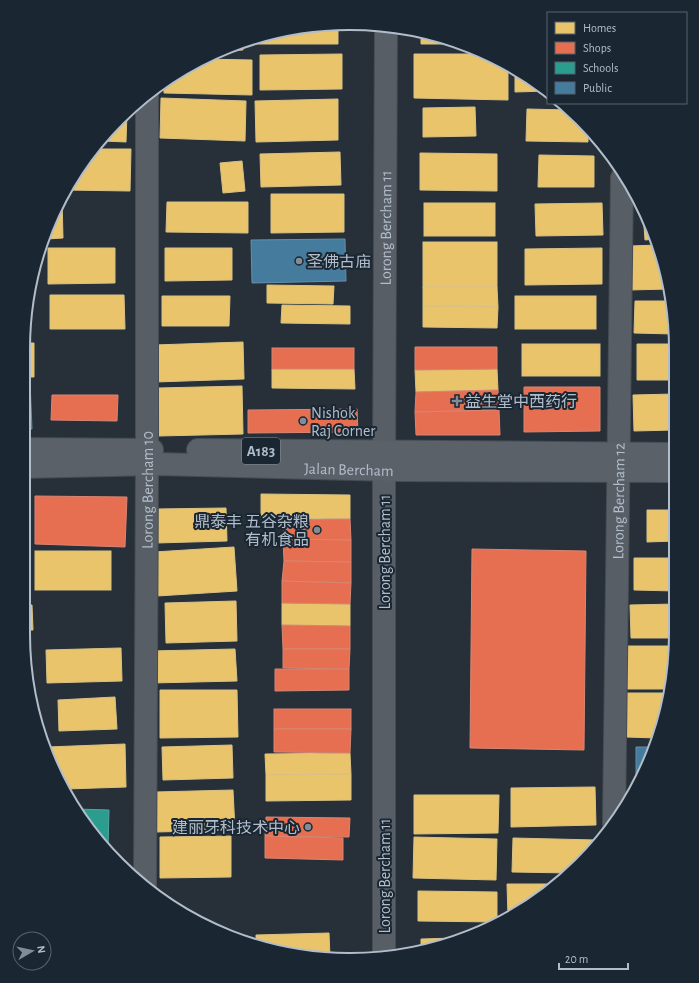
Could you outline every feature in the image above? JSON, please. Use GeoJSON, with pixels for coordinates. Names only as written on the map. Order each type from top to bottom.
{"type":"FeatureCollection","features":[{"type":"Feature","properties":{"kind":"main road","name":"Jalan Bercham"},"geometry":{"type":"LineString","coordinates":[[30,449],[147,457],[618,463],[669,470]]}},
{"type":"Feature","properties":{"kind":"main road","name":"Jalan Bercham"},"geometry":{"type":"LineString","coordinates":[[618,463],[669,455]]}},
{"type":"Feature","properties":{"kind":"main road","name":"Jalan Bercham"},"geometry":{"type":"LineString","coordinates":[[30,466],[147,457]]}},
{"type":"Feature","properties":{"kind":"street","name":"Lorong Bercham 11"},"geometry":{"type":"LineString","coordinates":[[384,951],[386,33]]}},
{"type":"Feature","properties":{"kind":"street","name":"Lorong Bercham 10"},"geometry":{"type":"LineString","coordinates":[[145,879],[147,102]]}},
{"type":"Feature","properties":{"kind":"street","name":"Lorong Bercham 12"},"geometry":{"type":"LineString","coordinates":[[614,812],[622,183]]}},
{"type":"Feature","properties":{"kind":"building: Homes"},"geometry":{"type":"Polygon","coordinates":[[[338,31],[338,44],[257,44],[287,36],[338,31]]]}},
{"type":"Feature","properties":{"kind":"building: Homes"},"geometry":{"type":"Polygon","coordinates":[[[421,38],[442,44],[421,44],[421,38]]]}},
{"type":"Feature","properties":{"kind":"building: Homes"},"geometry":{"type":"Polygon","coordinates":[[[342,54],[342,89],[260,90],[260,55],[342,54]]]}},
{"type":"Feature","properties":{"kind":"building: Homes"},"geometry":{"type":"Polygon","coordinates":[[[414,54],[472,54],[508,72],[508,100],[414,98],[414,54]]]}},
{"type":"Feature","properties":{"kind":"building: Homes"},"geometry":{"type":"Polygon","coordinates":[[[216,59],[252,60],[252,95],[164,93],[164,90],[172,84],[216,59]]]}},
{"type":"Feature","properties":{"kind":"building: Homes"},"geometry":{"type":"Polygon","coordinates":[[[515,77],[537,91],[515,92],[515,77]]]}},
{"type":"Feature","properties":{"kind":"building: Homes"},"geometry":{"type":"Polygon","coordinates":[[[161,98],[246,101],[245,141],[160,138],[161,98]]]}},
{"type":"Feature","properties":{"kind":"building: Homes"},"geometry":{"type":"Polygon","coordinates":[[[338,99],[338,140],[256,142],[255,101],[338,99]]]}},
{"type":"Feature","properties":{"kind":"building: Homes"},"geometry":{"type":"Polygon","coordinates":[[[475,107],[476,136],[423,137],[423,108],[475,107]]]}},
{"type":"Feature","properties":{"kind":"building: Homes"},"geometry":{"type":"Polygon","coordinates":[[[527,109],[561,110],[588,137],[588,142],[526,141],[527,109]]]}},
{"type":"Feature","properties":{"kind":"building: Homes"},"geometry":{"type":"Polygon","coordinates":[[[127,121],[126,142],[107,141],[127,121]]]}},
{"type":"Feature","properties":{"kind":"building: Homes"},"geometry":{"type":"Polygon","coordinates":[[[101,149],[131,149],[130,191],[73,190],[101,149]]]}},
{"type":"Feature","properties":{"kind":"building: Homes"},"geometry":{"type":"Polygon","coordinates":[[[340,152],[341,185],[261,187],[260,154],[340,152]]]}},
{"type":"Feature","properties":{"kind":"building: Homes"},"geometry":{"type":"Polygon","coordinates":[[[420,153],[497,154],[497,191],[420,190],[420,153]]]}},
{"type":"Feature","properties":{"kind":"building: Homes"},"geometry":{"type":"Polygon","coordinates":[[[539,155],[594,156],[594,187],[538,187],[539,155]]]}},
{"type":"Feature","properties":{"kind":"building: Homes"},"geometry":{"type":"Polygon","coordinates":[[[242,161],[245,191],[223,193],[220,163],[242,161]]]}},
{"type":"Feature","properties":{"kind":"building: Homes"},"geometry":{"type":"Polygon","coordinates":[[[271,194],[344,194],[344,232],[271,233],[271,194]]]}},
{"type":"Feature","properties":{"kind":"building: Homes"},"geometry":{"type":"Polygon","coordinates":[[[167,202],[248,202],[248,233],[166,232],[167,202]]]}},
{"type":"Feature","properties":{"kind":"building: Homes"},"geometry":{"type":"Polygon","coordinates":[[[424,203],[495,203],[495,236],[424,236],[424,203]]]}},
{"type":"Feature","properties":{"kind":"building: Homes"},"geometry":{"type":"Polygon","coordinates":[[[602,203],[603,235],[536,236],[535,204],[602,203]]]}},
{"type":"Feature","properties":{"kind":"building: Homes"},"geometry":{"type":"Polygon","coordinates":[[[62,210],[63,238],[50,239],[62,210]]]}},
{"type":"Feature","properties":{"kind":"building: Homes"},"geometry":{"type":"Polygon","coordinates":[[[644,225],[649,240],[645,240],[644,225]]]}},
{"type":"Feature","properties":{"kind":"building: Homes"},"geometry":{"type":"Polygon","coordinates":[[[423,242],[497,242],[497,287],[423,287],[423,242]]]}},
{"type":"Feature","properties":{"kind":"building: Homes"},"geometry":{"type":"Polygon","coordinates":[[[651,245],[663,289],[630,290],[630,246],[651,245]]]}},
{"type":"Feature","properties":{"kind":"building: Homes"},"geometry":{"type":"Polygon","coordinates":[[[48,248],[115,248],[115,283],[48,284],[48,248]]]}},
{"type":"Feature","properties":{"kind":"building: Homes"},"geometry":{"type":"Polygon","coordinates":[[[165,248],[232,248],[232,280],[165,281],[165,248]]]}},
{"type":"Feature","properties":{"kind":"building: Homes"},"geometry":{"type":"Polygon","coordinates":[[[602,248],[602,284],[525,285],[525,249],[602,248]]]}},
{"type":"Feature","properties":{"kind":"building: Homes"},"geometry":{"type":"Polygon","coordinates":[[[267,285],[334,286],[333,304],[267,303],[267,285]]]}},
{"type":"Feature","properties":{"kind":"building: Homes"},"geometry":{"type":"Polygon","coordinates":[[[423,287],[497,287],[498,307],[423,306],[423,287]]]}},
{"type":"Feature","properties":{"kind":"building: Homes"},"geometry":{"type":"Polygon","coordinates":[[[50,295],[124,295],[125,329],[50,329],[50,295]]]}},
{"type":"Feature","properties":{"kind":"building: Homes"},"geometry":{"type":"Polygon","coordinates":[[[162,296],[230,296],[229,326],[162,326],[162,296]]]}},
{"type":"Feature","properties":{"kind":"building: Homes"},"geometry":{"type":"Polygon","coordinates":[[[515,296],[596,296],[596,329],[515,329],[515,296]]]}},
{"type":"Feature","properties":{"kind":"building: Homes"},"geometry":{"type":"Polygon","coordinates":[[[635,301],[665,301],[668,334],[634,333],[635,301]]]}},
{"type":"Feature","properties":{"kind":"building: Homes"},"geometry":{"type":"Polygon","coordinates":[[[282,305],[350,306],[350,324],[281,323],[282,305]]]}},
{"type":"Feature","properties":{"kind":"building: Homes"},"geometry":{"type":"Polygon","coordinates":[[[423,306],[498,307],[497,328],[423,327],[423,306]]]}},
{"type":"Feature","properties":{"kind":"building: Homes"},"geometry":{"type":"Polygon","coordinates":[[[243,342],[244,379],[155,382],[154,345],[243,342]]]}},
{"type":"Feature","properties":{"kind":"building: Homes"},"geometry":{"type":"Polygon","coordinates":[[[30,343],[34,343],[34,377],[30,377],[30,343]]]}},
{"type":"Feature","properties":{"kind":"building: Homes"},"geometry":{"type":"Polygon","coordinates":[[[522,344],[600,344],[600,376],[522,376],[522,344]]]}},
{"type":"Feature","properties":{"kind":"building: Homes"},"geometry":{"type":"Polygon","coordinates":[[[637,344],[669,344],[669,380],[637,380],[637,344]]]}},
{"type":"Feature","properties":{"kind":"building: Homes"},"geometry":{"type":"Polygon","coordinates":[[[272,369],[354,369],[355,389],[272,388],[272,369]]]}},
{"type":"Feature","properties":{"kind":"building: Homes"},"geometry":{"type":"Polygon","coordinates":[[[497,369],[498,390],[416,392],[415,370],[497,369]]]}},
{"type":"Feature","properties":{"kind":"building: Homes"},"geometry":{"type":"Polygon","coordinates":[[[242,386],[243,434],[159,436],[158,388],[242,386]]]}},
{"type":"Feature","properties":{"kind":"building: Homes"},"geometry":{"type":"Polygon","coordinates":[[[669,394],[669,430],[634,431],[633,395],[669,394]]]}},
{"type":"Feature","properties":{"kind":"building: Homes"},"geometry":{"type":"Polygon","coordinates":[[[261,494],[350,495],[350,519],[261,518],[261,494]]]}},
{"type":"Feature","properties":{"kind":"building: Homes"},"geometry":{"type":"Polygon","coordinates":[[[226,508],[227,541],[156,543],[156,509],[226,508]]]}},
{"type":"Feature","properties":{"kind":"building: Homes"},"geometry":{"type":"Polygon","coordinates":[[[647,510],[669,510],[669,541],[647,542],[647,510]]]}},
{"type":"Feature","properties":{"kind":"building: Homes"},"geometry":{"type":"Polygon","coordinates":[[[234,547],[237,591],[157,596],[154,552],[234,547]]]}},
{"type":"Feature","properties":{"kind":"building: Homes"},"geometry":{"type":"Polygon","coordinates":[[[35,551],[111,551],[111,590],[35,590],[35,551]]]}},
{"type":"Feature","properties":{"kind":"building: Homes"},"geometry":{"type":"Polygon","coordinates":[[[634,558],[669,558],[669,591],[634,590],[634,558]]]}},
{"type":"Feature","properties":{"kind":"building: Homes"},"geometry":{"type":"Polygon","coordinates":[[[236,601],[237,641],[166,643],[165,603],[236,601]]]}},
{"type":"Feature","properties":{"kind":"building: Homes"},"geometry":{"type":"Polygon","coordinates":[[[282,603],[350,604],[350,626],[282,625],[282,603]]]}},
{"type":"Feature","properties":{"kind":"building: Homes"},"geometry":{"type":"Polygon","coordinates":[[[669,604],[669,638],[631,638],[630,605],[669,604]]]}},
{"type":"Feature","properties":{"kind":"building: Homes"},"geometry":{"type":"Polygon","coordinates":[[[30,605],[32,605],[33,630],[30,630],[30,605]]]}},
{"type":"Feature","properties":{"kind":"building: Homes"},"geometry":{"type":"Polygon","coordinates":[[[627,646],[668,646],[664,689],[627,689],[627,646]]]}},
{"type":"Feature","properties":{"kind":"building: Homes"},"geometry":{"type":"Polygon","coordinates":[[[121,648],[122,681],[47,683],[46,650],[121,648]]]}},
{"type":"Feature","properties":{"kind":"building: Homes"},"geometry":{"type":"Polygon","coordinates":[[[235,649],[237,681],[152,683],[151,651],[235,649]]]}},
{"type":"Feature","properties":{"kind":"building: Homes"},"geometry":{"type":"Polygon","coordinates":[[[160,690],[237,690],[238,737],[160,738],[160,690]]]}},
{"type":"Feature","properties":{"kind":"building: Homes"},"geometry":{"type":"Polygon","coordinates":[[[626,693],[663,693],[651,738],[626,737],[626,693]]]}},
{"type":"Feature","properties":{"kind":"building: Homes"},"geometry":{"type":"Polygon","coordinates":[[[115,697],[117,729],[59,731],[58,700],[115,697]]]}},
{"type":"Feature","properties":{"kind":"building: Homes"},"geometry":{"type":"Polygon","coordinates":[[[125,744],[126,787],[71,789],[51,747],[125,744]]]}},
{"type":"Feature","properties":{"kind":"building: Homes"},"geometry":{"type":"Polygon","coordinates":[[[232,745],[233,778],[163,780],[162,747],[232,745]]]}},
{"type":"Feature","properties":{"kind":"building: Homes"},"geometry":{"type":"Polygon","coordinates":[[[350,753],[351,774],[266,775],[265,754],[350,753]]]}},
{"type":"Feature","properties":{"kind":"building: Homes"},"geometry":{"type":"Polygon","coordinates":[[[351,774],[351,800],[266,801],[266,775],[351,774]]]}},
{"type":"Feature","properties":{"kind":"building: Homes"},"geometry":{"type":"Polygon","coordinates":[[[595,787],[596,825],[511,827],[511,788],[595,787]]]}},
{"type":"Feature","properties":{"kind":"building: Homes"},"geometry":{"type":"Polygon","coordinates":[[[233,790],[235,830],[156,832],[155,792],[233,790]]]}},
{"type":"Feature","properties":{"kind":"building: Homes"},"geometry":{"type":"Polygon","coordinates":[[[414,795],[499,795],[498,833],[414,834],[414,795]]]}},
{"type":"Feature","properties":{"kind":"building: Homes"},"geometry":{"type":"Polygon","coordinates":[[[231,836],[231,877],[160,878],[160,837],[231,836]]]}},
{"type":"Feature","properties":{"kind":"building: Homes"},"geometry":{"type":"Polygon","coordinates":[[[414,837],[497,839],[496,880],[413,878],[414,837]]]}},
{"type":"Feature","properties":{"kind":"building: Homes"},"geometry":{"type":"Polygon","coordinates":[[[513,838],[593,840],[561,873],[512,872],[513,838]]]}},
{"type":"Feature","properties":{"kind":"building: Homes"},"geometry":{"type":"Polygon","coordinates":[[[507,884],[548,884],[527,899],[508,911],[507,884]]]}},
{"type":"Feature","properties":{"kind":"building: Homes"},"geometry":{"type":"Polygon","coordinates":[[[418,891],[497,892],[497,917],[487,922],[418,921],[418,891]]]}},
{"type":"Feature","properties":{"kind":"building: Homes"},"geometry":{"type":"Polygon","coordinates":[[[329,933],[330,952],[287,947],[256,939],[256,935],[329,933]]]}},
{"type":"Feature","properties":{"kind":"building: Homes"},"geometry":{"type":"Polygon","coordinates":[[[444,938],[421,945],[421,939],[444,938]]]}},
{"type":"Feature","properties":{"kind":"building: Shops"},"geometry":{"type":"Polygon","coordinates":[[[415,347],[497,347],[497,369],[415,370],[415,347]]]}},
{"type":"Feature","properties":{"kind":"building: Shops"},"geometry":{"type":"Polygon","coordinates":[[[272,348],[354,348],[354,369],[272,369],[272,348]]]}},
{"type":"Feature","properties":{"kind":"building: Shops"},"geometry":{"type":"Polygon","coordinates":[[[524,387],[600,387],[600,431],[524,432],[524,387]]]}},
{"type":"Feature","properties":{"kind":"building: Shops","name":"益生堂中西药行"},"geometry":{"type":"Polygon","coordinates":[[[498,390],[499,410],[415,412],[416,392],[498,390]]]}},
{"type":"Feature","properties":{"kind":"building: Shops"},"geometry":{"type":"Polygon","coordinates":[[[52,395],[118,395],[117,421],[51,420],[52,395]]]}},
{"type":"Feature","properties":{"kind":"building: Shops","name":"Nishok Raj Corner"},"geometry":{"type":"Polygon","coordinates":[[[357,409],[358,432],[248,433],[248,410],[357,409]]]}},
{"type":"Feature","properties":{"kind":"building: Shops"},"geometry":{"type":"Polygon","coordinates":[[[499,410],[500,435],[416,435],[415,412],[499,410]]]}},
{"type":"Feature","properties":{"kind":"building: Shops"},"geometry":{"type":"Polygon","coordinates":[[[35,496],[127,497],[125,547],[35,544],[35,496]]]}},
{"type":"Feature","properties":{"kind":"building: Shops","name":"鼎泰丰 五谷杂粮 有机食品"},"geometry":{"type":"Polygon","coordinates":[[[350,519],[351,540],[283,539],[284,520],[350,519]]]}},
{"type":"Feature","properties":{"kind":"building: Shops"},"geometry":{"type":"Polygon","coordinates":[[[283,539],[351,540],[351,562],[284,561],[283,539]]]}},
{"type":"Feature","properties":{"kind":"building: Shops"},"geometry":{"type":"Polygon","coordinates":[[[472,549],[586,551],[584,750],[470,748],[472,549]]]}},
{"type":"Feature","properties":{"kind":"building: Shops"},"geometry":{"type":"Polygon","coordinates":[[[284,561],[351,562],[351,583],[282,581],[284,561]]]}},
{"type":"Feature","properties":{"kind":"building: Shops"},"geometry":{"type":"Polygon","coordinates":[[[282,581],[351,583],[350,604],[282,603],[282,581]]]}},
{"type":"Feature","properties":{"kind":"building: Shops"},"geometry":{"type":"Polygon","coordinates":[[[282,625],[350,626],[350,649],[283,649],[282,625]]]}},
{"type":"Feature","properties":{"kind":"building: Shops"},"geometry":{"type":"Polygon","coordinates":[[[283,649],[350,649],[349,669],[283,668],[283,649]]]}},
{"type":"Feature","properties":{"kind":"building: Shops"},"geometry":{"type":"Polygon","coordinates":[[[275,669],[349,669],[349,690],[275,691],[275,669]]]}},
{"type":"Feature","properties":{"kind":"building: Shops"},"geometry":{"type":"Polygon","coordinates":[[[274,709],[351,709],[351,729],[274,729],[274,709]]]}},
{"type":"Feature","properties":{"kind":"building: Shops"},"geometry":{"type":"Polygon","coordinates":[[[274,729],[351,729],[350,753],[274,752],[274,729]]]}},
{"type":"Feature","properties":{"kind":"building: Shops","name":"建丽牙科技术中心"},"geometry":{"type":"Polygon","coordinates":[[[266,817],[350,818],[349,837],[265,836],[266,817]]]}},
{"type":"Feature","properties":{"kind":"building: Shops"},"geometry":{"type":"Polygon","coordinates":[[[265,836],[343,838],[343,860],[265,858],[265,836]]]}},
{"type":"Feature","properties":{"kind":"building: Schools"},"geometry":{"type":"Polygon","coordinates":[[[83,809],[109,810],[108,843],[83,809]]]}},
{"type":"Feature","properties":{"kind":"building: Public","name":"圣佛古庙"},"geometry":{"type":"Polygon","coordinates":[[[345,239],[346,281],[252,283],[251,240],[345,239]]]}},
{"type":"Feature","properties":{"kind":"building: Public"},"geometry":{"type":"Polygon","coordinates":[[[30,381],[32,429],[30,429],[30,381]]]}},
{"type":"Feature","properties":{"kind":"building: Public"},"geometry":{"type":"Polygon","coordinates":[[[636,747],[648,747],[645,756],[636,775],[636,747]]]}},
{"type":"Feature","properties":{"kind":"place","name":"圣佛古庙"},"geometry":{"type":"Point","coordinates":[299,261]}},
{"type":"Feature","properties":{"kind":"place","name":"益生堂中西药行"},"geometry":{"type":"Point","coordinates":[457,401]}},
{"type":"Feature","properties":{"kind":"place","name":"Nishok Raj Corner"},"geometry":{"type":"Point","coordinates":[303,421]}},
{"type":"Feature","properties":{"kind":"place","name":"鼎泰丰 五谷杂粮 有机食品"},"geometry":{"type":"Point","coordinates":[317,530]}},
{"type":"Feature","properties":{"kind":"place","name":"建丽牙科技术中心"},"geometry":{"type":"Point","coordinates":[308,827]}}]}
